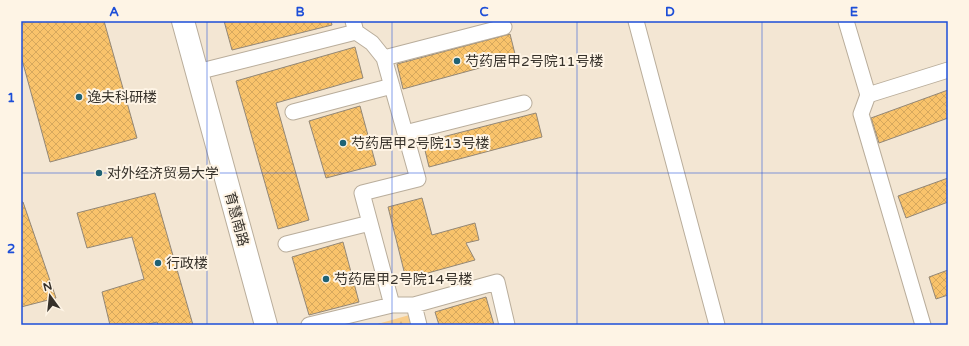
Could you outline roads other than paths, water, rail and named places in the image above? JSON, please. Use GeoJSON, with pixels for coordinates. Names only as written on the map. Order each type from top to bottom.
{"type":"FeatureCollection","features":[{"type":"Feature","properties":{"kind":"street","name":"育慧南路"},"geometry":{"type":"LineString","coordinates":[[183,21],[266,325]]}},
{"type":"Feature","properties":{"kind":"street"},"geometry":{"type":"LineString","coordinates":[[636,21],[717,325]]}},
{"type":"Feature","properties":{"kind":"street"},"geometry":{"type":"LineString","coordinates":[[846,21],[868,95],[861,114],[922,325]]}},
{"type":"Feature","properties":{"kind":"street"},"geometry":{"type":"LineString","coordinates":[[384,58],[504,26]]}},
{"type":"Feature","properties":{"kind":"street"},"geometry":{"type":"LineString","coordinates":[[197,72],[355,27],[372,43],[384,58],[418,179],[362,193],[392,306]]}},
{"type":"Feature","properties":{"kind":"street"},"geometry":{"type":"LineString","coordinates":[[868,95],[948,70]]}},
{"type":"Feature","properties":{"kind":"street"},"geometry":{"type":"LineString","coordinates":[[293,112],[392,86]]}},
{"type":"Feature","properties":{"kind":"street"},"geometry":{"type":"LineString","coordinates":[[405,133],[524,104]]}},
{"type":"Feature","properties":{"kind":"street"},"geometry":{"type":"LineString","coordinates":[[286,244],[370,223]]}},
{"type":"Feature","properties":{"kind":"street"},"geometry":{"type":"LineString","coordinates":[[308,325],[392,306],[414,305],[497,282],[507,325]]}},
{"type":"Feature","properties":{"kind":"street"},"geometry":{"type":"LineString","coordinates":[[414,305],[419,325]]}},
{"type":"Feature","properties":{"kind":"place","name":"芍药居甲2号院11号楼"},"geometry":{"type":"Point","coordinates":[457,61]}},
{"type":"Feature","properties":{"kind":"place","name":"逸夫科研楼"},"geometry":{"type":"Point","coordinates":[79,97]}},
{"type":"Feature","properties":{"kind":"place","name":"芍药居甲2号院13号楼"},"geometry":{"type":"Point","coordinates":[343,143]}},
{"type":"Feature","properties":{"kind":"place","name":"对外经济贸易大学"},"geometry":{"type":"Point","coordinates":[99,173]}},
{"type":"Feature","properties":{"kind":"place","name":"行政楼"},"geometry":{"type":"Point","coordinates":[158,263]}},
{"type":"Feature","properties":{"kind":"place","name":"芍药居甲2号院14号楼"},"geometry":{"type":"Point","coordinates":[326,279]}}]}
